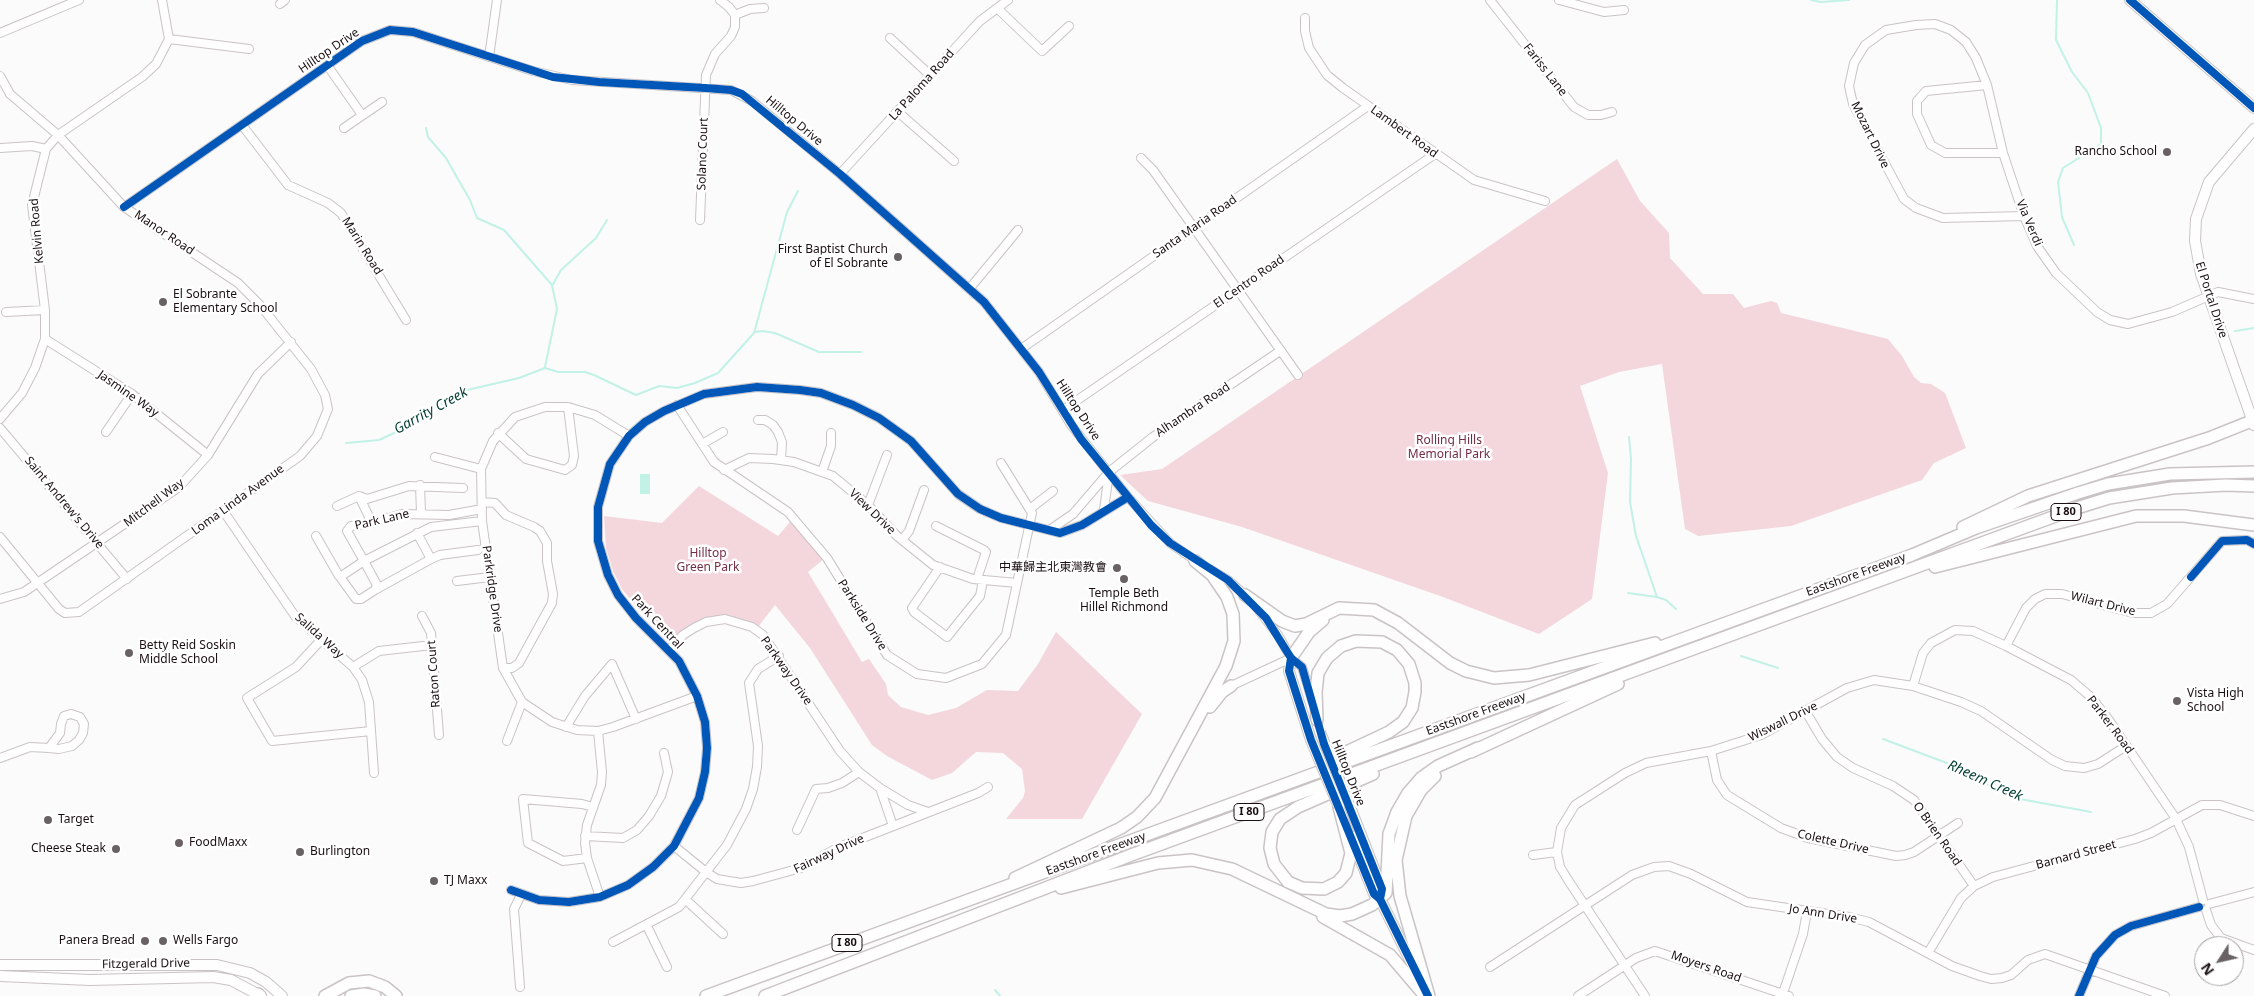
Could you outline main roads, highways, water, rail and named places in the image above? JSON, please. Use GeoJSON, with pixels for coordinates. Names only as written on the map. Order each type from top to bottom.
{"type":"FeatureCollection","features":[{"type":"Feature","properties":{"kind":"highway"},"geometry":{"type":"LineString","coordinates":[[1912,555],[1991,512],[2028,496],[2209,438],[2253,421]]}},
{"type":"Feature","properties":{"kind":"highway","name":"Eastshore Freeway"},"geometry":{"type":"LineString","coordinates":[[706,996],[1912,555],[1976,528],[2108,484],[2170,474],[2252,472]]}},
{"type":"Feature","properties":{"kind":"highway","name":"Eastshore Freeway"},"geometry":{"type":"LineString","coordinates":[[768,995],[1040,892],[1126,857],[1887,579],[1983,541],[2109,498],[2172,488],[2254,486]]}},
{"type":"Feature","properties":{"kind":"highway"},"geometry":{"type":"LineString","coordinates":[[1887,579],[2136,516],[2184,516],[2254,525]]}},
{"type":"Feature","properties":{"kind":"highway"},"geometry":{"type":"LineString","coordinates":[[989,893],[1031,869],[1133,821],[1155,798],[1230,657],[1235,632],[1233,614],[1227,597],[1212,575],[1195,561]]}},
{"type":"Feature","properties":{"kind":"highway"},"geometry":{"type":"LineString","coordinates":[[1245,595],[1282,620],[1295,626],[1306,624],[1339,608],[1374,610],[1390,617],[1458,668],[1476,675],[1503,679],[1530,676],[1700,632]]}},
{"type":"Feature","properties":{"kind":"highway"},"geometry":{"type":"LineString","coordinates":[[1291,658],[1309,632],[1321,622],[1339,611],[1359,608]]}},
{"type":"Feature","properties":{"kind":"highway"},"geometry":{"type":"LineString","coordinates":[[1267,790],[1389,732],[1403,722],[1412,708],[1416,692],[1415,683],[1408,664],[1397,650],[1382,642],[1356,640],[1341,646],[1327,658],[1318,673],[1316,692],[1317,720]]}},
{"type":"Feature","properties":{"kind":"highway"},"geometry":{"type":"LineString","coordinates":[[1304,906],[1326,914],[1340,916],[1367,908],[1386,893],[1389,834],[1402,802],[1414,785],[1429,772],[1447,761],[1604,691],[1657,663]]}},
{"type":"Feature","properties":{"kind":"highway"},"geometry":{"type":"LineString","coordinates":[[1186,741],[1218,696],[1232,686]]}},
{"type":"Feature","properties":{"kind":"highway"},"geometry":{"type":"LineString","coordinates":[[1339,807],[1350,853],[1346,873],[1338,882],[1324,888],[1302,888],[1288,882],[1274,864],[1270,848],[1272,832],[1285,814],[1459,735]]}},
{"type":"Feature","properties":{"kind":"highway"},"geometry":{"type":"LineString","coordinates":[[1428,996],[1400,896],[1396,872],[1399,842],[1406,816],[1427,783],[1441,770],[1478,748]]}},
{"type":"Feature","properties":{"kind":"highway"},"geometry":{"type":"LineString","coordinates":[[1040,892],[1072,887],[1158,863],[1192,860],[1232,869],[1304,906],[1390,955],[1428,996]]}},
{"type":"Feature","properties":{"kind":"highway"},"geometry":{"type":"LineString","coordinates":[[325,996],[349,983],[369,981],[385,987],[396,996]]}},
{"type":"Feature","properties":{"kind":"highway"},"geometry":{"type":"LineString","coordinates":[[351,996],[364,994],[375,996]]}},
{"type":"Feature","properties":{"kind":"main road"},"geometry":{"type":"LineString","coordinates":[[2130,0],[2254,108]]}},
{"type":"Feature","properties":{"kind":"main road","name":"El Portal Drive"},"geometry":{"type":"LineString","coordinates":[[2253,421],[2197,258],[2196,224],[2200,207],[2214,174],[2254,129]]}},
{"type":"Feature","properties":{"kind":"main road","name":"Hilltop Drive"},"geometry":{"type":"LineString","coordinates":[[1291,658],[1290,671],[1312,740],[1374,894],[1380,899],[1428,996]]}},
{"type":"Feature","properties":{"kind":"main road","name":"Hilltop Drive"},"geometry":{"type":"LineString","coordinates":[[1317,720],[1320,732],[1382,889],[1380,899]]}},
{"type":"Feature","properties":{"kind":"main road","name":"Fitzgerald Drive"},"geometry":{"type":"LineString","coordinates":[[0,965],[217,965],[250,973],[266,982],[282,996]]}},
{"type":"Feature","properties":{"kind":"main road","name":"Fitzgerald Drive"},"geometry":{"type":"LineString","coordinates":[[0,976],[90,980],[214,977],[232,980],[260,995]]}},
{"type":"Feature","properties":{"kind":"waterway"},"geometry":{"type":"LineString","coordinates":[[1811,0],[1821,2],[1849,0]]}},
{"type":"Feature","properties":{"kind":"waterway"},"geometry":{"type":"LineString","coordinates":[[2057,0],[2056,40],[2072,72],[2088,93],[2101,128],[2101,144],[2063,168],[2058,182],[2062,217],[2074,245]]}},
{"type":"Feature","properties":{"kind":"waterway","name":"Garrity Creek"},"geometry":{"type":"LineString","coordinates":[[426,128],[428,137],[446,158],[470,200],[477,218],[504,230],[552,285],[557,309],[545,367]]}},
{"type":"Feature","properties":{"kind":"waterway","name":"Garrity Creek"},"geometry":{"type":"LineString","coordinates":[[346,443],[379,440],[405,428],[443,402],[467,390],[519,378],[545,368],[558,372],[585,372],[636,395],[659,386],[677,388],[718,373],[754,333],[787,212],[798,191]]}},
{"type":"Feature","properties":{"kind":"waterway"},"geometry":{"type":"LineString","coordinates":[[552,286],[561,270],[596,238],[607,220]]}},
{"type":"Feature","properties":{"kind":"waterway"},"geometry":{"type":"LineString","coordinates":[[2235,331],[2254,328]]}},
{"type":"Feature","properties":{"kind":"waterway","name":"Garrity Creek"},"geometry":{"type":"LineString","coordinates":[[755,332],[775,333],[819,352],[861,352]]}},
{"type":"Feature","properties":{"kind":"waterway","name":"Rheem Creek"},"geometry":{"type":"LineString","coordinates":[[1629,437],[1631,459],[1630,502],[1636,536],[1657,597]]}},
{"type":"Feature","properties":{"kind":"waterway","name":"Rheem Creek"},"geometry":{"type":"LineString","coordinates":[[1628,593],[1657,597],[1666,600],[1676,609]]}},
{"type":"Feature","properties":{"kind":"waterway","name":"Rheem Creek"},"geometry":{"type":"LineString","coordinates":[[1741,656],[1778,668]]}},
{"type":"Feature","properties":{"kind":"waterway","name":"Rheem Creek"},"geometry":{"type":"LineString","coordinates":[[1883,739],[1952,765],[1999,791],[2020,799],[2091,812]]}},
{"type":"Feature","properties":{"kind":"waterway","name":"Garrity Creek"},"geometry":{"type":"LineString","coordinates":[[995,990],[1000,996]]}},
{"type":"Feature","properties":{"kind":"place","name":"Rancho School"},"geometry":{"type":"Point","coordinates":[2167,152]}},
{"type":"Feature","properties":{"kind":"place","name":"First Baptist Church of El Sobrante"},"geometry":{"type":"Point","coordinates":[898,257]}},
{"type":"Feature","properties":{"kind":"place","name":"El Sobrante Elementary School"},"geometry":{"type":"Point","coordinates":[163,302]}},
{"type":"Feature","properties":{"kind":"place","name":"中華歸主北東灣教會"},"geometry":{"type":"Point","coordinates":[1117,568]}},
{"type":"Feature","properties":{"kind":"place","name":"Temple Beth Hillel Richmond"},"geometry":{"type":"Point","coordinates":[1124,579]}},
{"type":"Feature","properties":{"kind":"place","name":"Betty Reid Soskin Middle School"},"geometry":{"type":"Point","coordinates":[129,653]}},
{"type":"Feature","properties":{"kind":"place","name":"Vista High School"},"geometry":{"type":"Point","coordinates":[2177,701]}},
{"type":"Feature","properties":{"kind":"place","name":"Target"},"geometry":{"type":"Point","coordinates":[48,820]}},
{"type":"Feature","properties":{"kind":"place","name":"FoodMaxx"},"geometry":{"type":"Point","coordinates":[179,843]}},
{"type":"Feature","properties":{"kind":"place","name":"Cheese Steak"},"geometry":{"type":"Point","coordinates":[116,849]}},
{"type":"Feature","properties":{"kind":"place","name":"Burlington"},"geometry":{"type":"Point","coordinates":[300,852]}},
{"type":"Feature","properties":{"kind":"place","name":"TJ Maxx"},"geometry":{"type":"Point","coordinates":[434,881]}},
{"type":"Feature","properties":{"kind":"place","name":"Panera Bread"},"geometry":{"type":"Point","coordinates":[145,941]}},
{"type":"Feature","properties":{"kind":"place","name":"Wells Fargo"},"geometry":{"type":"Point","coordinates":[163,941]}},
{"type":"Feature","properties":{"kind":"park label","name":"Rolling Hills Memorial Park"},"geometry":{"type":"Point","coordinates":[1449,448]}},
{"type":"Feature","properties":{"kind":"park label","name":"Hilltop Green Park"},"geometry":{"type":"Point","coordinates":[708,561]}}]}
